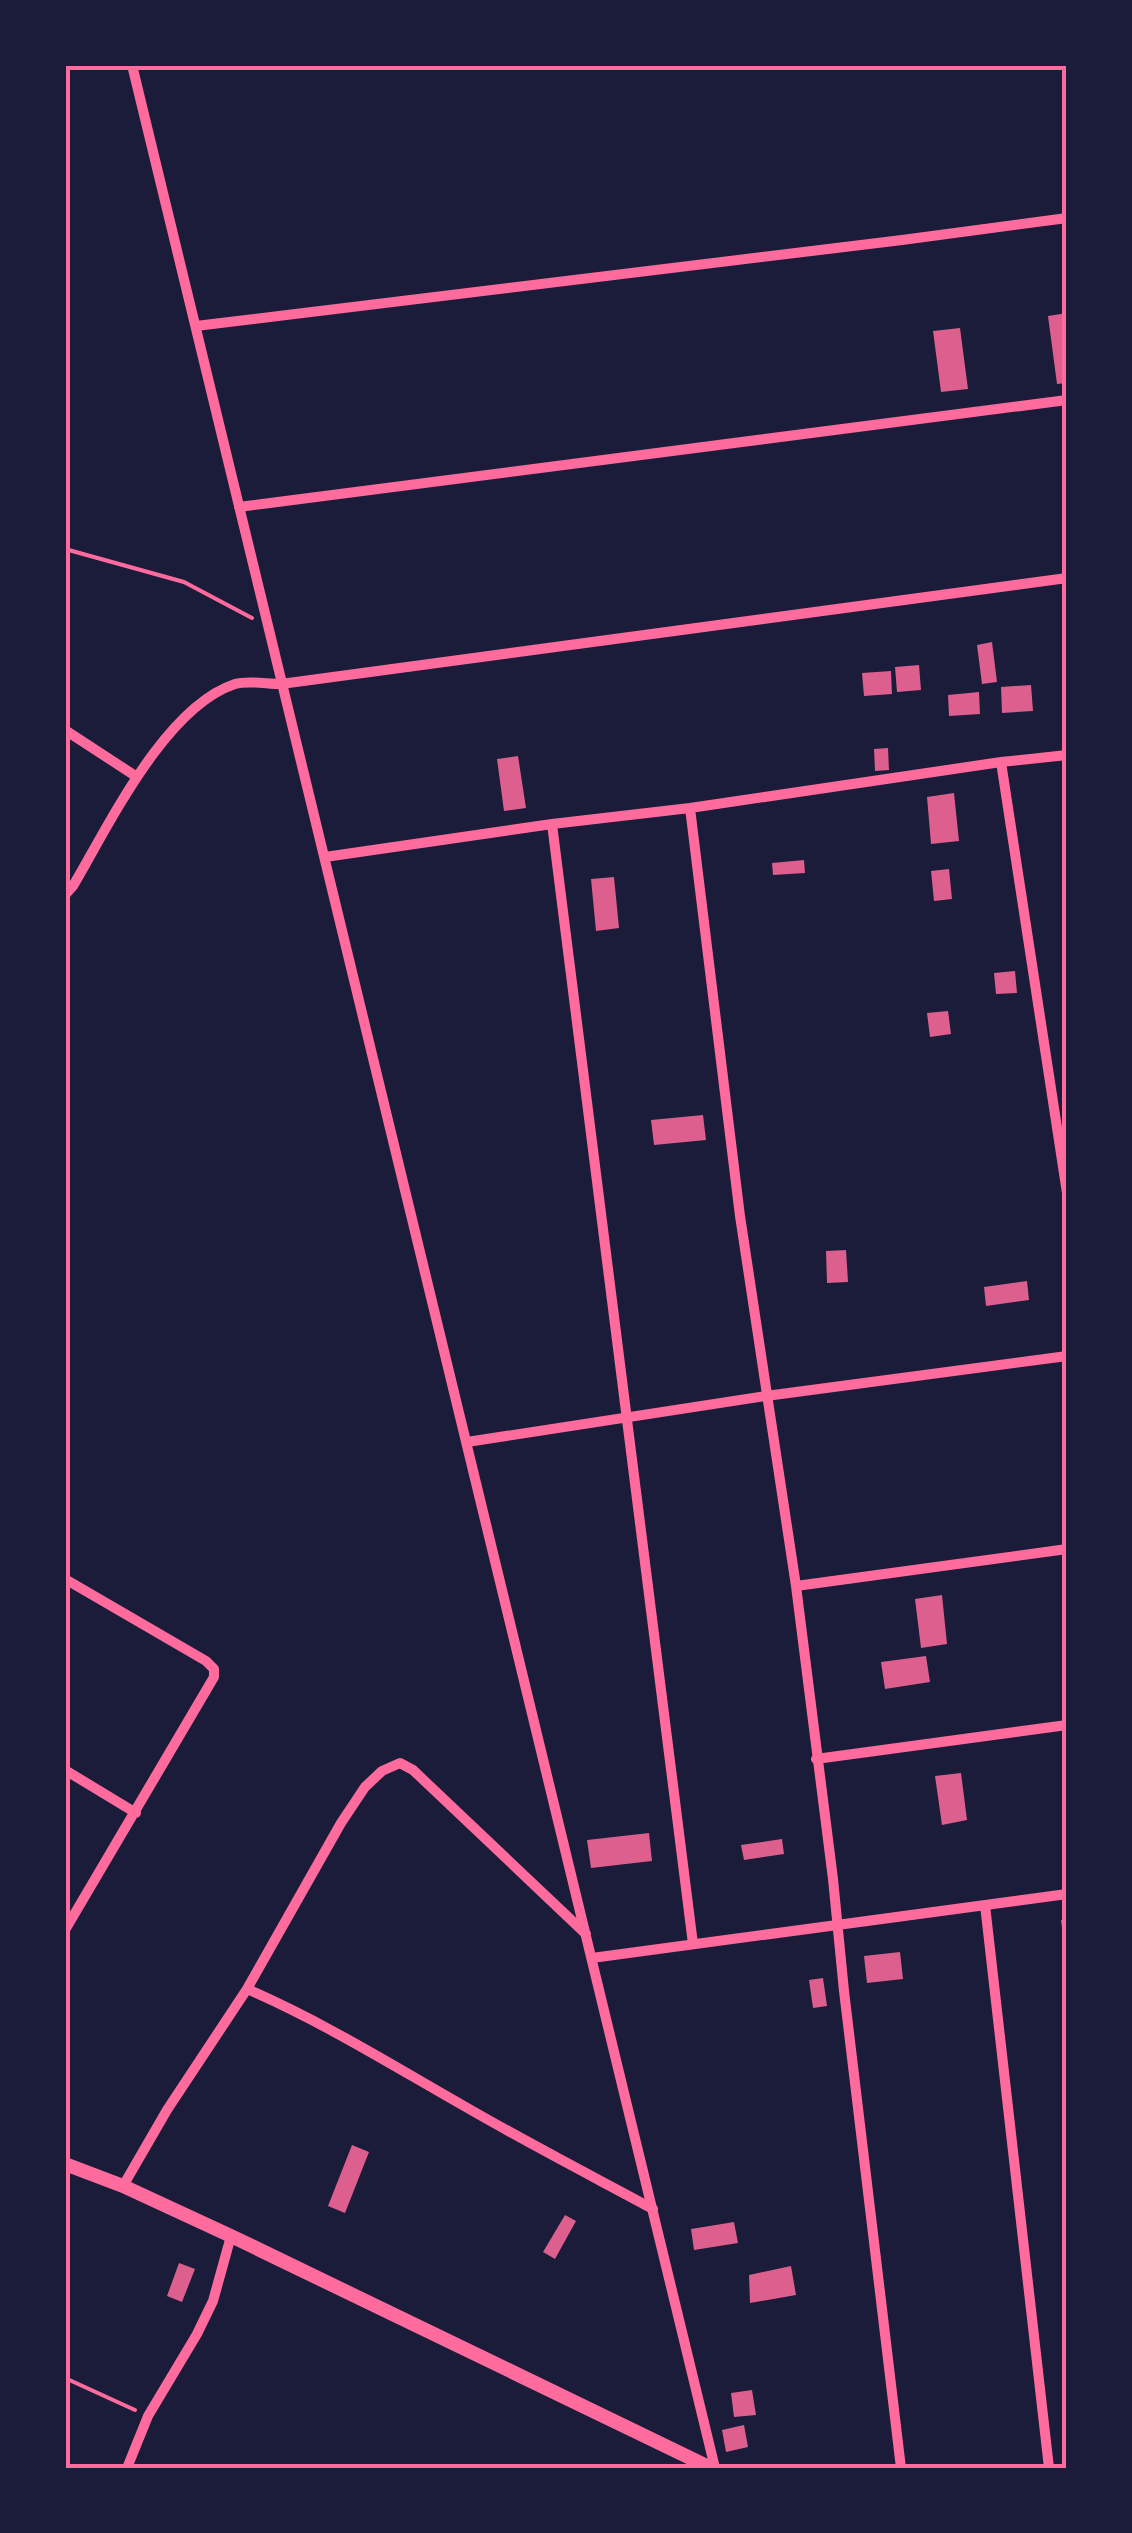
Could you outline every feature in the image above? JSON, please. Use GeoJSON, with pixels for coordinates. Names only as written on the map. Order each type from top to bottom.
{"type":"FeatureCollection","features":[{"type":"Feature","properties":{"kind":"street"},"geometry":{"type":"LineString","coordinates":[[132,65],[713,2468]]}},
{"type":"Feature","properties":{"kind":"street"},"geometry":{"type":"LineString","coordinates":[[196,326],[1067,218]]}},
{"type":"Feature","properties":{"kind":"street"},"geometry":{"type":"LineString","coordinates":[[240,507],[1067,400]]}},
{"type":"Feature","properties":{"kind":"street"},"geometry":{"type":"LineString","coordinates":[[65,895],[137,777],[181,721],[210,697],[238,683],[281,684],[1067,578]]}},
{"type":"Feature","properties":{"kind":"street"},"geometry":{"type":"LineString","coordinates":[[65,730],[137,777]]}},
{"type":"Feature","properties":{"kind":"street"},"geometry":{"type":"LineString","coordinates":[[324,857],[1067,755]]}},
{"type":"Feature","properties":{"kind":"street"},"geometry":{"type":"LineString","coordinates":[[1001,762],[1067,1193]]}},
{"type":"Feature","properties":{"kind":"street"},"geometry":{"type":"LineString","coordinates":[[690,808],[740,1216],[796,1586],[901,2468]]}},
{"type":"Feature","properties":{"kind":"street"},"geometry":{"type":"LineString","coordinates":[[552,824],[692,1944]]}},
{"type":"Feature","properties":{"kind":"street"},"geometry":{"type":"LineString","coordinates":[[467,1442],[766,1396],[1067,1356]]}},
{"type":"Feature","properties":{"kind":"street"},"geometry":{"type":"LineString","coordinates":[[796,1586],[1067,1550]]}},
{"type":"Feature","properties":{"kind":"street"},"geometry":{"type":"LineString","coordinates":[[65,1579],[214,1668],[214,1677],[65,1930]]}},
{"type":"Feature","properties":{"kind":"street"},"geometry":{"type":"LineString","coordinates":[[816,1758],[1067,1724]]}},
{"type":"Feature","properties":{"kind":"street"},"geometry":{"type":"LineString","coordinates":[[123,2186],[167,2110],[247,1989],[349,1811],[373,1779],[400,1762],[457,1810],[586,1934]]}},
{"type":"Feature","properties":{"kind":"street"},"geometry":{"type":"LineString","coordinates":[[65,1770],[136,1813]]}},
{"type":"Feature","properties":{"kind":"street"},"geometry":{"type":"LineString","coordinates":[[592,1958],[1067,1894]]}},
{"type":"Feature","properties":{"kind":"street"},"geometry":{"type":"LineString","coordinates":[[986,1905],[1049,2468]]}},
{"type":"Feature","properties":{"kind":"street"},"geometry":{"type":"LineString","coordinates":[[247,1989],[344,2036],[653,2210]]}},
{"type":"Feature","properties":{"kind":"street"},"geometry":{"type":"LineString","coordinates":[[65,2164],[232,2236],[713,2468]]}},
{"type":"Feature","properties":{"kind":"street"},"geometry":{"type":"LineString","coordinates":[[127,2468],[148,2416],[212,2301],[232,2236]]}},
{"type":"Feature","properties":{"kind":"path"},"geometry":{"type":"LineString","coordinates":[[65,549],[184,582],[268,626]]}},
{"type":"Feature","properties":{"kind":"path"},"geometry":{"type":"LineString","coordinates":[[65,2378],[148,2416]]}},
{"type":"Feature","properties":{"kind":"building"},"geometry":{"type":"Polygon","coordinates":[[[1067,313],[1067,383],[1057,384],[1048,316],[1067,313]]]}},
{"type":"Feature","properties":{"kind":"building"},"geometry":{"type":"Polygon","coordinates":[[[960,328],[968,389],[941,392],[933,331],[960,328]]]}},
{"type":"Feature","properties":{"kind":"building"},"geometry":{"type":"Polygon","coordinates":[[[992,642],[997,682],[982,684],[977,645],[992,642]]]}},
{"type":"Feature","properties":{"kind":"building"},"geometry":{"type":"Polygon","coordinates":[[[919,665],[921,690],[897,692],[895,667],[919,665]]]}},
{"type":"Feature","properties":{"kind":"building"},"geometry":{"type":"Polygon","coordinates":[[[891,671],[892,694],[864,696],[862,673],[891,671]]]}},
{"type":"Feature","properties":{"kind":"building"},"geometry":{"type":"Polygon","coordinates":[[[1031,685],[1033,711],[1002,713],[1001,687],[1031,685]]]}},
{"type":"Feature","properties":{"kind":"building"},"geometry":{"type":"Polygon","coordinates":[[[979,692],[980,714],[949,716],[948,695],[979,692]]]}},
{"type":"Feature","properties":{"kind":"building"},"geometry":{"type":"Polygon","coordinates":[[[888,748],[889,770],[875,771],[874,749],[888,748]]]}},
{"type":"Feature","properties":{"kind":"building"},"geometry":{"type":"Polygon","coordinates":[[[518,756],[526,808],[504,811],[497,759],[518,756]]]}},
{"type":"Feature","properties":{"kind":"building"},"geometry":{"type":"Polygon","coordinates":[[[954,793],[959,841],[931,844],[927,797],[954,793]]]}},
{"type":"Feature","properties":{"kind":"building"},"geometry":{"type":"Polygon","coordinates":[[[804,860],[805,873],[773,875],[772,863],[804,860]]]}},
{"type":"Feature","properties":{"kind":"building"},"geometry":{"type":"Polygon","coordinates":[[[949,869],[952,899],[934,901],[931,871],[949,869]]]}},
{"type":"Feature","properties":{"kind":"building"},"geometry":{"type":"Polygon","coordinates":[[[614,877],[619,928],[596,931],[591,879],[614,877]]]}},
{"type":"Feature","properties":{"kind":"building"},"geometry":{"type":"Polygon","coordinates":[[[1015,971],[1017,993],[996,994],[994,973],[1015,971]]]}},
{"type":"Feature","properties":{"kind":"building"},"geometry":{"type":"Polygon","coordinates":[[[948,1011],[951,1034],[930,1037],[927,1013],[948,1011]]]}},
{"type":"Feature","properties":{"kind":"building"},"geometry":{"type":"Polygon","coordinates":[[[703,1115],[706,1140],[654,1145],[651,1120],[703,1115]]]}},
{"type":"Feature","properties":{"kind":"building"},"geometry":{"type":"Polygon","coordinates":[[[846,1250],[848,1282],[827,1283],[826,1251],[846,1250]]]}},
{"type":"Feature","properties":{"kind":"building"},"geometry":{"type":"Polygon","coordinates":[[[1027,1281],[1029,1300],[986,1306],[984,1287],[1027,1281]]]}},
{"type":"Feature","properties":{"kind":"building"},"geometry":{"type":"Polygon","coordinates":[[[942,1595],[947,1644],[921,1648],[915,1599],[942,1595]]]}},
{"type":"Feature","properties":{"kind":"building"},"geometry":{"type":"Polygon","coordinates":[[[926,1656],[930,1682],[885,1689],[881,1662],[926,1656]]]}},
{"type":"Feature","properties":{"kind":"building"},"geometry":{"type":"Polygon","coordinates":[[[961,1773],[967,1820],[942,1825],[935,1776],[961,1773]]]}},
{"type":"Feature","properties":{"kind":"building"},"geometry":{"type":"Polygon","coordinates":[[[649,1833],[652,1861],[591,1868],[587,1840],[649,1833]]]}},
{"type":"Feature","properties":{"kind":"building"},"geometry":{"type":"Polygon","coordinates":[[[782,1839],[784,1854],[744,1860],[741,1845],[782,1839]]]}},
{"type":"Feature","properties":{"kind":"building"},"geometry":{"type":"Polygon","coordinates":[[[1067,1919],[1067,1950],[1065,1950],[1061,1920],[1067,1919]]]}},
{"type":"Feature","properties":{"kind":"building"},"geometry":{"type":"Polygon","coordinates":[[[900,1952],[903,1979],[867,1983],[864,1956],[900,1952]]]}},
{"type":"Feature","properties":{"kind":"building"},"geometry":{"type":"Polygon","coordinates":[[[823,1978],[827,2006],[813,2008],[809,1980],[823,1978]]]}},
{"type":"Feature","properties":{"kind":"building"},"geometry":{"type":"Polygon","coordinates":[[[352,2145],[369,2152],[345,2213],[328,2206],[352,2145]]]}},
{"type":"Feature","properties":{"kind":"building"},"geometry":{"type":"Polygon","coordinates":[[[565,2215],[576,2221],[555,2259],[543,2252],[565,2215]]]}},
{"type":"Feature","properties":{"kind":"building"},"geometry":{"type":"Polygon","coordinates":[[[734,2222],[738,2243],[694,2250],[691,2229],[734,2222]]]}},
{"type":"Feature","properties":{"kind":"building"},"geometry":{"type":"Polygon","coordinates":[[[179,2263],[195,2269],[182,2302],[167,2296],[179,2263]]]}},
{"type":"Feature","properties":{"kind":"building"},"geometry":{"type":"Polygon","coordinates":[[[791,2266],[796,2295],[750,2303],[749,2275],[791,2266]]]}},
{"type":"Feature","properties":{"kind":"building"},"geometry":{"type":"Polygon","coordinates":[[[752,2390],[756,2415],[734,2417],[731,2393],[752,2390]]]}},
{"type":"Feature","properties":{"kind":"building"},"geometry":{"type":"Polygon","coordinates":[[[744,2425],[748,2447],[726,2452],[722,2430],[744,2425]]]}}]}
